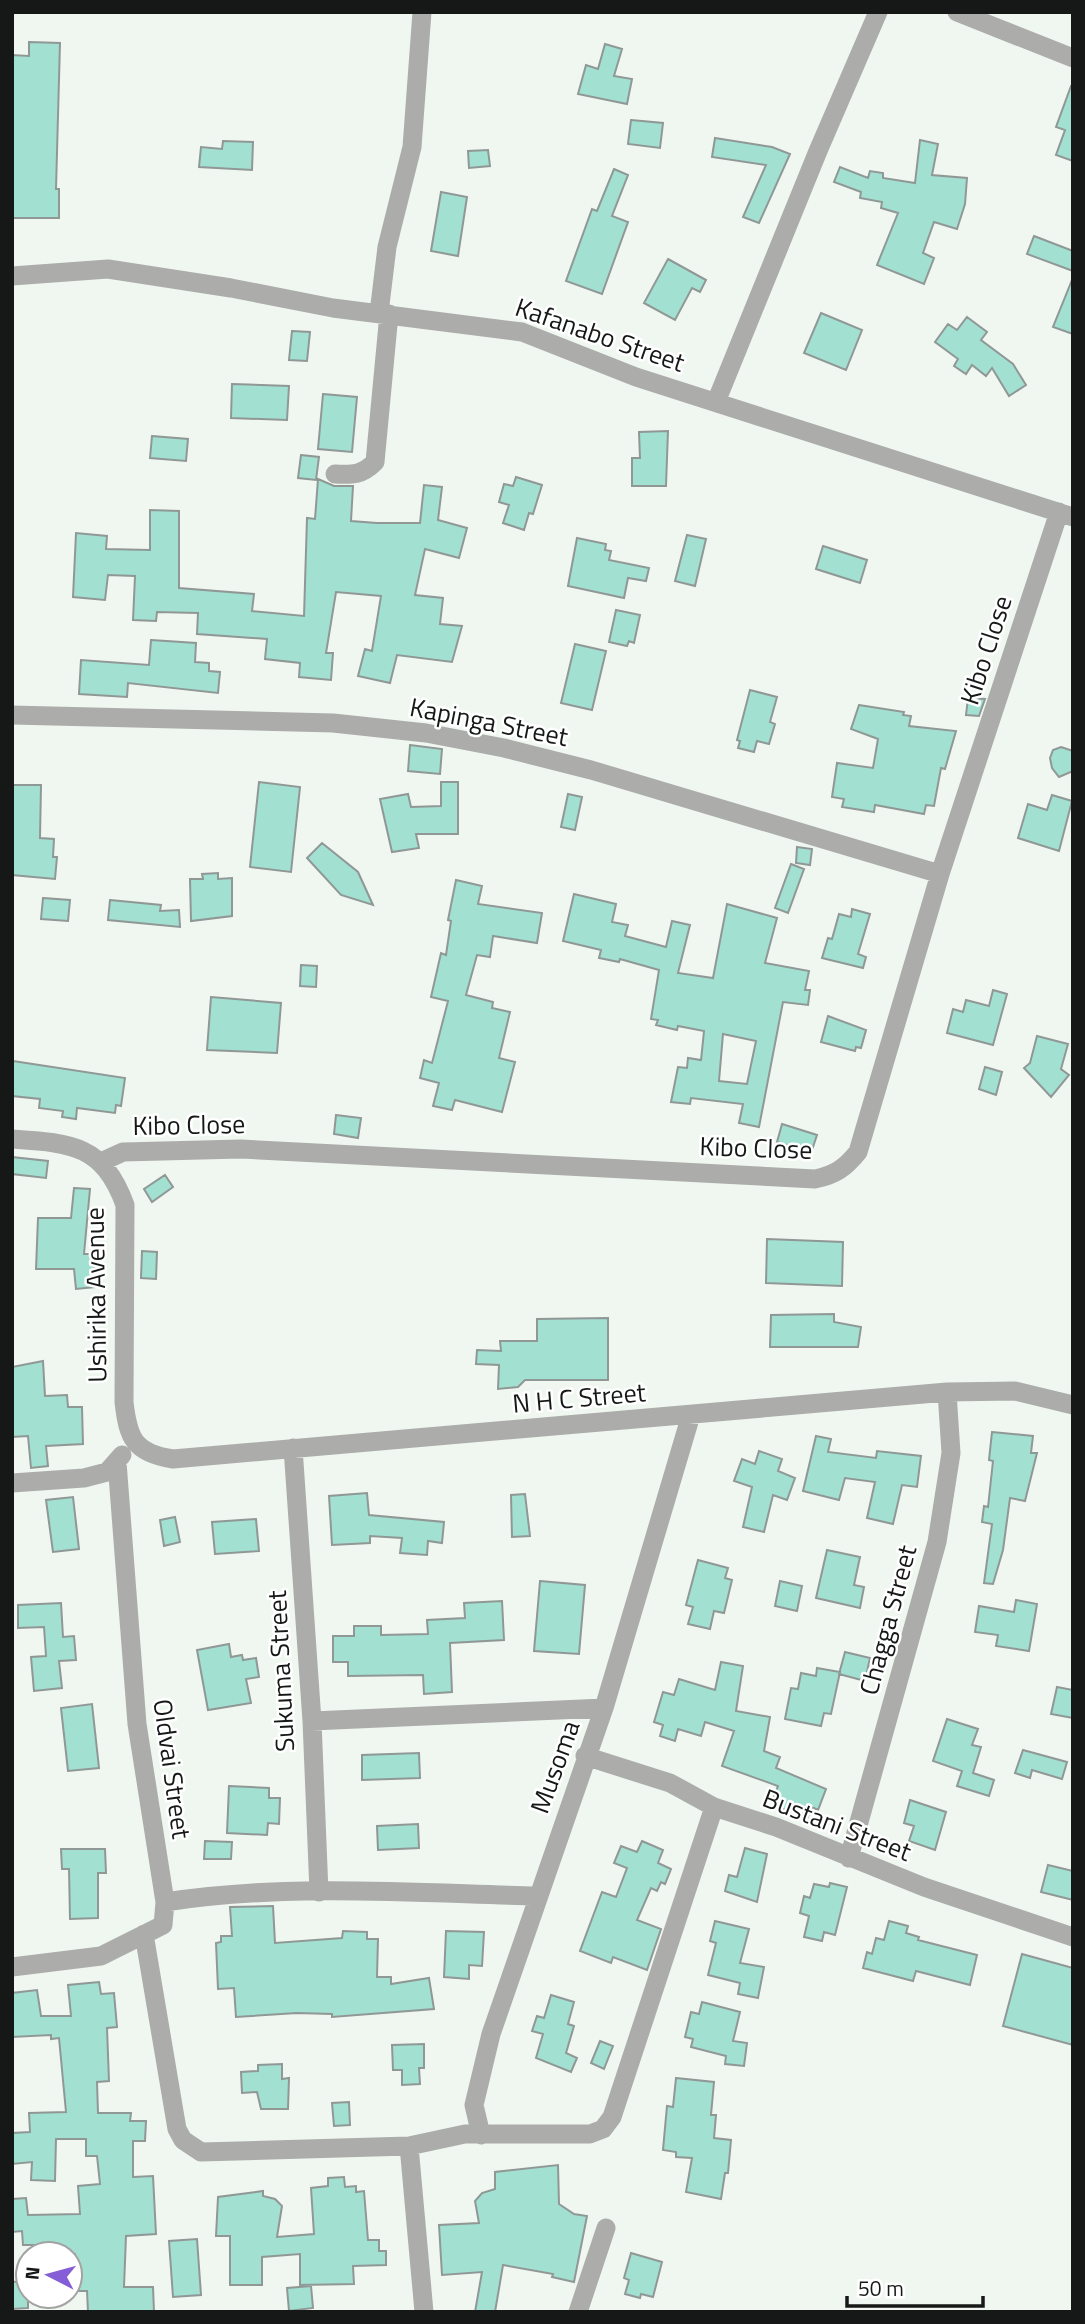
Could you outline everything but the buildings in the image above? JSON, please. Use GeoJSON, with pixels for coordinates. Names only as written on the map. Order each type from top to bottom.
{"type":"FeatureCollection","features":[{"type":"Feature","properties":{"kind":"street"},"geometry":{"type":"LineString","coordinates":[[335,474],[356,475],[366,471],[375,462],[387,247],[412,147],[422,12]]}},
{"type":"Feature","properties":{"kind":"street"},"geometry":{"type":"LineString","coordinates":[[716,402],[878,12]]}},
{"type":"Feature","properties":{"kind":"street"},"geometry":{"type":"LineString","coordinates":[[957,12],[1073,58]]}},
{"type":"Feature","properties":{"kind":"street","name":"Kafanabo Street"},"geometry":{"type":"LineString","coordinates":[[12,276],[108,269],[384,314],[522,332],[636,377],[1066,514]]}},
{"type":"Feature","properties":{"kind":"street","name":"Kibo Close"},"geometry":{"type":"LineString","coordinates":[[102,1162],[123,1152],[241,1149],[803,1178],[832,1175],[847,1166],[858,1152],[940,874],[1066,514]]}},
{"type":"Feature","properties":{"kind":"street","name":"Kapinga Street"},"geometry":{"type":"LineString","coordinates":[[12,715],[332,723],[426,733],[504,748],[591,770],[940,874]]}},
{"type":"Feature","properties":{"kind":"street"},"geometry":{"type":"LineString","coordinates":[[12,1139],[58,1142],[82,1149],[102,1162]]}},
{"type":"Feature","properties":{"kind":"street","name":"Ushirika Avenue"},"geometry":{"type":"LineString","coordinates":[[102,1162],[117,1182],[125,1205],[124,1402],[127,1428],[134,1441]]}},
{"type":"Feature","properties":{"kind":"street","name":"N H C Street"},"geometry":{"type":"LineString","coordinates":[[134,1441],[146,1452],[173,1459],[947,1392],[1015,1391],[1073,1405]]}},
{"type":"Feature","properties":{"kind":"street","name":"Chagga Street"},"geometry":{"type":"LineString","coordinates":[[849,1858],[937,1542],[951,1453],[947,1392]]}},
{"type":"Feature","properties":{"kind":"street","name":"Musoma"},"geometry":{"type":"LineString","coordinates":[[481,2136],[474,2105],[491,2034],[585,1756],[604,1708],[691,1415]]}},
{"type":"Feature","properties":{"kind":"street"},"geometry":{"type":"LineString","coordinates":[[12,1483],[84,1478],[107,1472],[134,1441]]}},
{"type":"Feature","properties":{"kind":"street","name":"Sukuma Street"},"geometry":{"type":"LineString","coordinates":[[293,1448],[312,1721],[319,1892]]}},
{"type":"Feature","properties":{"kind":"street","name":"Oldvai Street"},"geometry":{"type":"LineString","coordinates":[[117,1462],[137,1724],[165,1902]]}},
{"type":"Feature","properties":{"kind":"street"},"geometry":{"type":"LineString","coordinates":[[312,1721],[604,1708]]}},
{"type":"Feature","properties":{"kind":"street","name":"Bustani Street"},"geometry":{"type":"LineString","coordinates":[[585,1756],[670,1783],[714,1807],[776,1827],[849,1858],[1073,1937]]}},
{"type":"Feature","properties":{"kind":"street"},"geometry":{"type":"LineString","coordinates":[[144,1934],[175,2119],[183,2140],[201,2152],[228,2154],[408,2146],[465,2134],[590,2134],[608,2125],[714,1807]]}},
{"type":"Feature","properties":{"kind":"street"},"geometry":{"type":"LineString","coordinates":[[12,1968],[102,1956],[163,1925],[165,1902],[222,1893],[537,1896]]}},
{"type":"Feature","properties":{"kind":"street"},"geometry":{"type":"LineString","coordinates":[[408,2146],[424,2312]]}},
{"type":"Feature","properties":{"kind":"street"},"geometry":{"type":"LineString","coordinates":[[578,2312],[606,2228]]}}]}
